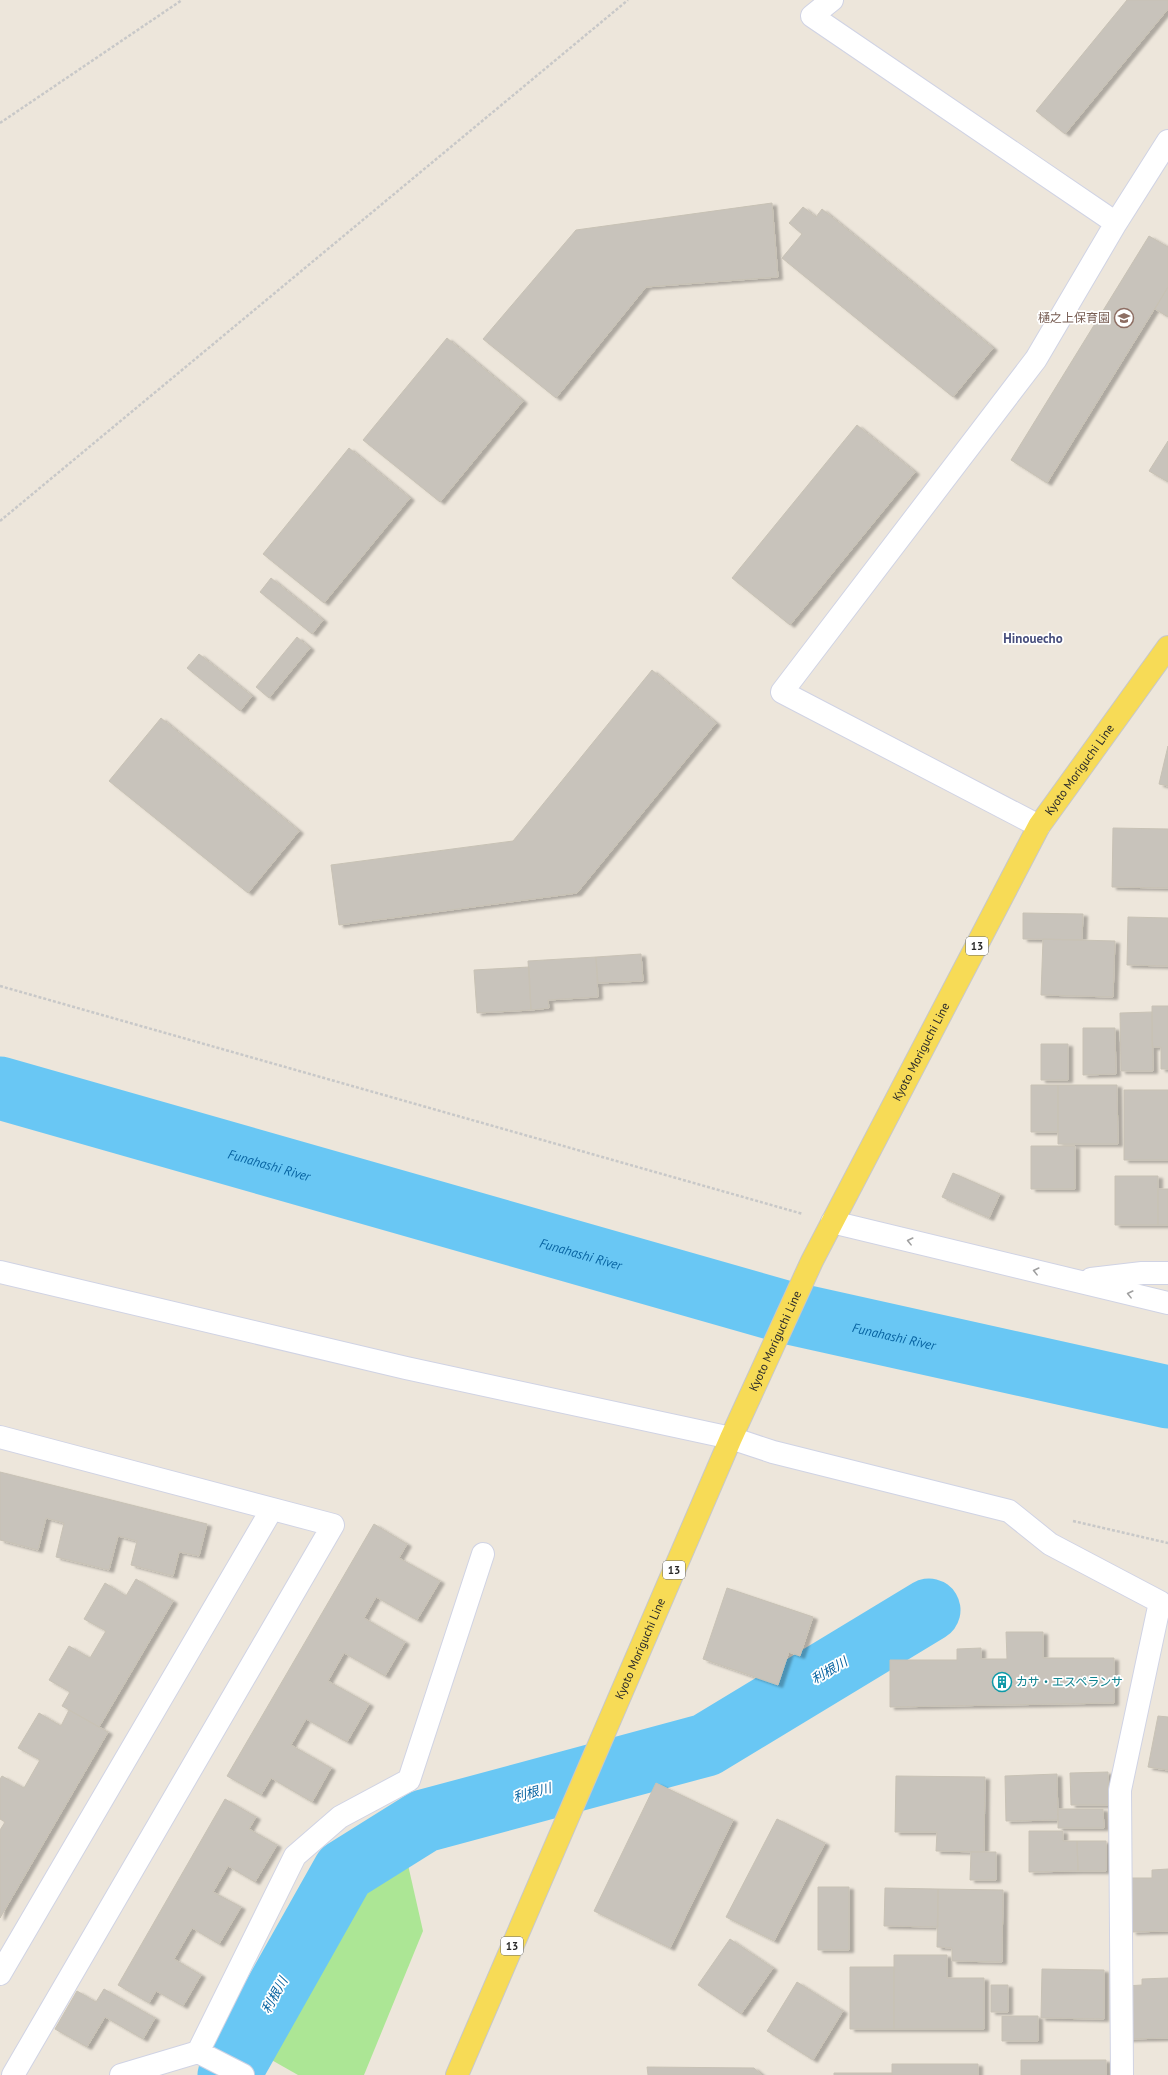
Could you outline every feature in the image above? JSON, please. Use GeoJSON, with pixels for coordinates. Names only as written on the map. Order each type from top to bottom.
{"type":"FeatureCollection","features":[{"type":"Feature","properties":{"kind":"main road","name":"Kyoto Moriguchi Line"},"geometry":{"type":"LineString","coordinates":[[457,2075],[731,1438],[812,1261],[1039,826],[1168,647]]}},
{"type":"Feature","properties":{"kind":"street"},"geometry":{"type":"LineString","coordinates":[[832,0],[812,16],[1116,223]]}},
{"type":"Feature","properties":{"kind":"street"},"geometry":{"type":"LineString","coordinates":[[1039,826],[782,692],[1036,359],[1116,223],[1168,141]]}},
{"type":"Feature","properties":{"kind":"street"},"geometry":{"type":"LineString","coordinates":[[832,1222],[1168,1303]]}},
{"type":"Feature","properties":{"kind":"street"},"geometry":{"type":"LineString","coordinates":[[0,1272],[406,1368],[731,1438],[773,1452],[1009,1511],[1050,1544],[1160,1602],[1120,1790],[1122,2075]]}},
{"type":"Feature","properties":{"kind":"street"},"geometry":{"type":"LineString","coordinates":[[1074,1280],[1142,1273],[1168,1273]]}},
{"type":"Feature","properties":{"kind":"street"},"geometry":{"type":"LineString","coordinates":[[0,1437],[333,1525],[13,2075]]}},
{"type":"Feature","properties":{"kind":"street"},"geometry":{"type":"LineString","coordinates":[[0,1974],[272,1509]]}},
{"type":"Feature","properties":{"kind":"street"},"geometry":{"type":"LineString","coordinates":[[205,2056],[295,1856],[340,1817],[409,1780],[483,1554]]}},
{"type":"Feature","properties":{"kind":"street"},"geometry":{"type":"LineString","coordinates":[[121,2075],[205,2056],[242,2075]]}},
{"type":"Feature","properties":{"kind":"path"},"geometry":{"type":"LineString","coordinates":[[0,123],[182,0]]}},
{"type":"Feature","properties":{"kind":"path"},"geometry":{"type":"LineString","coordinates":[[0,521],[628,0]]}},
{"type":"Feature","properties":{"kind":"path"},"geometry":{"type":"LineString","coordinates":[[0,986],[832,1222]]}},
{"type":"Feature","properties":{"kind":"path"},"geometry":{"type":"LineString","coordinates":[[1069,1520],[1168,1543]]}},
{"type":"Feature","properties":{"kind":"green space"},"geometry":{"type":"Polygon","coordinates":[[[406,1856],[423,1931],[364,2075],[298,2075],[261,2054],[350,1890],[406,1856]]]}},
{"type":"Feature","properties":{"kind":"building"},"geometry":{"type":"Polygon","coordinates":[[[1127,0],[1168,0],[1168,9],[1065,134],[1036,111],[1127,0]]]}},
{"type":"Feature","properties":{"kind":"building"},"geometry":{"type":"Polygon","coordinates":[[[772,203],[778,277],[646,287],[556,398],[483,339],[576,230],[772,203]]]}},
{"type":"Feature","properties":{"kind":"building"},"geometry":{"type":"Polygon","coordinates":[[[803,207],[816,217],[822,209],[993,348],[953,397],[782,258],[802,234],[789,223],[803,207]]]}},
{"type":"Feature","properties":{"kind":"building"},"geometry":{"type":"Polygon","coordinates":[[[1149,236],[1168,247],[1168,287],[1047,483],[1011,460],[1149,236]]]}},
{"type":"Feature","properties":{"kind":"building"},"geometry":{"type":"Polygon","coordinates":[[[1168,287],[1168,317],[1155,309],[1168,287]]]}},
{"type":"Feature","properties":{"kind":"building"},"geometry":{"type":"Polygon","coordinates":[[[447,338],[523,401],[440,502],[363,440],[447,338]]]}},
{"type":"Feature","properties":{"kind":"building"},"geometry":{"type":"Polygon","coordinates":[[[857,425],[915,472],[790,625],[732,578],[857,425]]]}},
{"type":"Feature","properties":{"kind":"building"},"geometry":{"type":"Polygon","coordinates":[[[1168,441],[1168,482],[1149,471],[1168,441]]]}},
{"type":"Feature","properties":{"kind":"building"},"geometry":{"type":"Polygon","coordinates":[[[349,448],[410,498],[324,603],[263,554],[349,448]]]}},
{"type":"Feature","properties":{"kind":"building"},"geometry":{"type":"Polygon","coordinates":[[[271,578],[323,620],[312,634],[260,592],[271,578]]]}},
{"type":"Feature","properties":{"kind":"building"},"geometry":{"type":"Polygon","coordinates":[[[297,637],[310,648],[269,698],[256,687],[297,637]]]}},
{"type":"Feature","properties":{"kind":"building"},"geometry":{"type":"Polygon","coordinates":[[[199,654],[252,696],[240,711],[187,668],[199,654]]]}},
{"type":"Feature","properties":{"kind":"building"},"geometry":{"type":"Polygon","coordinates":[[[652,670],[716,723],[577,893],[339,925],[331,865],[513,841],[652,670]]]}},
{"type":"Feature","properties":{"kind":"building"},"geometry":{"type":"Polygon","coordinates":[[[161,718],[299,831],[248,893],[109,781],[161,718]]]}},
{"type":"Feature","properties":{"kind":"building"},"geometry":{"type":"Polygon","coordinates":[[[1168,746],[1168,786],[1159,784],[1168,746]]]}},
{"type":"Feature","properties":{"kind":"building"},"geometry":{"type":"Polygon","coordinates":[[[1113,828],[1168,829],[1168,888],[1112,887],[1113,828]]]}},
{"type":"Feature","properties":{"kind":"building"},"geometry":{"type":"Polygon","coordinates":[[[1023,913],[1083,914],[1082,940],[1023,939],[1023,913]]]}},
{"type":"Feature","properties":{"kind":"building"},"geometry":{"type":"Polygon","coordinates":[[[1128,917],[1168,918],[1168,966],[1127,965],[1128,917]]]}},
{"type":"Feature","properties":{"kind":"building"},"geometry":{"type":"Polygon","coordinates":[[[1043,939],[1115,941],[1113,997],[1041,995],[1043,939]]]}},
{"type":"Feature","properties":{"kind":"building"},"geometry":{"type":"Polygon","coordinates":[[[641,954],[643,981],[598,983],[596,957],[641,954]]]}},
{"type":"Feature","properties":{"kind":"building"},"geometry":{"type":"Polygon","coordinates":[[[596,957],[598,997],[548,1000],[549,1008],[531,1010],[528,961],[596,957]]]}},
{"type":"Feature","properties":{"kind":"building"},"geometry":{"type":"Polygon","coordinates":[[[529,967],[531,1010],[477,1013],[474,970],[529,967]]]}},
{"type":"Feature","properties":{"kind":"building"},"geometry":{"type":"Polygon","coordinates":[[[1152,1006],[1168,1006],[1168,1069],[1161,1069],[1161,1047],[1152,1047],[1152,1006]]]}},
{"type":"Feature","properties":{"kind":"building"},"geometry":{"type":"Polygon","coordinates":[[[1152,1012],[1153,1071],[1121,1071],[1120,1013],[1152,1012]]]}},
{"type":"Feature","properties":{"kind":"building"},"geometry":{"type":"Polygon","coordinates":[[[1083,1028],[1115,1028],[1116,1074],[1083,1075],[1083,1028]]]}},
{"type":"Feature","properties":{"kind":"building"},"geometry":{"type":"Polygon","coordinates":[[[1041,1044],[1068,1044],[1068,1080],[1041,1080],[1041,1044]]]}},
{"type":"Feature","properties":{"kind":"building"},"geometry":{"type":"Polygon","coordinates":[[[1031,1085],[1058,1085],[1058,1132],[1031,1132],[1031,1085]]]}},
{"type":"Feature","properties":{"kind":"building"},"geometry":{"type":"Polygon","coordinates":[[[1058,1085],[1117,1085],[1118,1144],[1058,1144],[1058,1085]]]}},
{"type":"Feature","properties":{"kind":"building"},"geometry":{"type":"Polygon","coordinates":[[[1124,1090],[1168,1090],[1168,1160],[1124,1160],[1124,1090]]]}},
{"type":"Feature","properties":{"kind":"building"},"geometry":{"type":"Polygon","coordinates":[[[1031,1146],[1075,1146],[1075,1189],[1031,1189],[1031,1146]]]}},
{"type":"Feature","properties":{"kind":"building"},"geometry":{"type":"Polygon","coordinates":[[[953,1173],[1000,1194],[989,1218],[942,1197],[953,1173]]]}},
{"type":"Feature","properties":{"kind":"building"},"geometry":{"type":"Polygon","coordinates":[[[1115,1176],[1158,1176],[1158,1225],[1115,1225],[1115,1176]]]}},
{"type":"Feature","properties":{"kind":"building"},"geometry":{"type":"Polygon","coordinates":[[[1158,1189],[1168,1189],[1168,1225],[1158,1225],[1158,1189]]]}},
{"type":"Feature","properties":{"kind":"building"},"geometry":{"type":"Polygon","coordinates":[[[0,1472],[207,1524],[199,1556],[179,1552],[173,1576],[131,1565],[137,1541],[118,1536],[109,1570],[56,1557],[64,1523],[46,1518],[38,1550],[0,1540],[0,1472]]]}},
{"type":"Feature","properties":{"kind":"building"},"geometry":{"type":"Polygon","coordinates":[[[374,1524],[407,1544],[399,1558],[440,1581],[417,1620],[376,1597],[364,1618],[405,1642],[385,1676],[344,1653],[328,1681],[369,1704],[347,1742],[306,1719],[291,1745],[331,1768],[312,1802],[271,1778],[261,1795],[227,1776],[374,1524]]]}},
{"type":"Feature","properties":{"kind":"building"},"geometry":{"type":"Polygon","coordinates":[[[136,1579],[173,1601],[99,1727],[62,1706],[70,1692],[49,1680],[69,1646],[90,1658],[106,1631],[84,1619],[105,1583],[126,1596],[136,1579]]]}},
{"type":"Feature","properties":{"kind":"building"},"geometry":{"type":"Polygon","coordinates":[[[727,1588],[813,1617],[800,1656],[789,1652],[778,1685],[703,1659],[727,1588]]]}},
{"type":"Feature","properties":{"kind":"building","name":"カサ・エスペランサ"},"geometry":{"type":"Polygon","coordinates":[[[1006,1632],[1043,1632],[1043,1658],[1114,1658],[1114,1703],[890,1707],[890,1660],[957,1660],[957,1649],[981,1648],[981,1659],[1007,1659],[1006,1632]]]}},
{"type":"Feature","properties":{"kind":"building"},"geometry":{"type":"Polygon","coordinates":[[[69,1710],[108,1732],[0,1918],[0,1830],[5,1822],[0,1819],[0,1779],[2,1776],[24,1788],[40,1760],[18,1748],[39,1713],[61,1726],[69,1710]]]}},
{"type":"Feature","properties":{"kind":"building"},"geometry":{"type":"Polygon","coordinates":[[[1158,1716],[1168,1717],[1168,1770],[1148,1767],[1158,1716]]]}},
{"type":"Feature","properties":{"kind":"building"},"geometry":{"type":"Polygon","coordinates":[[[1108,1772],[1108,1805],[1071,1805],[1070,1773],[1108,1772]]]}},
{"type":"Feature","properties":{"kind":"building"},"geometry":{"type":"Polygon","coordinates":[[[1057,1774],[1058,1820],[1006,1821],[1005,1776],[1057,1774]]]}},
{"type":"Feature","properties":{"kind":"building"},"geometry":{"type":"Polygon","coordinates":[[[896,1776],[985,1777],[984,1852],[936,1851],[937,1832],[895,1832],[896,1776]]]}},
{"type":"Feature","properties":{"kind":"building"},"geometry":{"type":"Polygon","coordinates":[[[656,1783],[733,1820],[670,1948],[594,1911],[656,1783]]]}},
{"type":"Feature","properties":{"kind":"building"},"geometry":{"type":"Polygon","coordinates":[[[225,1799],[256,1817],[249,1829],[277,1845],[255,1882],[228,1866],[213,1892],[241,1907],[219,1944],[192,1928],[174,1959],[201,1975],[183,2006],[156,1991],[149,2003],[118,1985],[225,1799]]]}},
{"type":"Feature","properties":{"kind":"building"},"geometry":{"type":"Polygon","coordinates":[[[1058,1809],[1103,1809],[1104,1828],[1058,1828],[1058,1809]]]}},
{"type":"Feature","properties":{"kind":"building"},"geometry":{"type":"Polygon","coordinates":[[[777,1819],[825,1843],[774,1941],[726,1917],[777,1819]]]}},
{"type":"Feature","properties":{"kind":"building"},"geometry":{"type":"Polygon","coordinates":[[[1029,1831],[1063,1831],[1063,1841],[1077,1841],[1078,1871],[1029,1872],[1029,1831]]]}},
{"type":"Feature","properties":{"kind":"building"},"geometry":{"type":"Polygon","coordinates":[[[1077,1841],[1106,1841],[1106,1871],[1078,1871],[1077,1841]]]}},
{"type":"Feature","properties":{"kind":"building"},"geometry":{"type":"Polygon","coordinates":[[[971,1852],[996,1852],[996,1880],[970,1880],[971,1852]]]}},
{"type":"Feature","properties":{"kind":"building"},"geometry":{"type":"Polygon","coordinates":[[[1168,1869],[1168,1931],[1132,1932],[1130,1878],[1152,1878],[1152,1870],[1168,1869]]]}},
{"type":"Feature","properties":{"kind":"building"},"geometry":{"type":"Polygon","coordinates":[[[818,1887],[849,1887],[849,1950],[818,1950],[818,1887]]]}},
{"type":"Feature","properties":{"kind":"building"},"geometry":{"type":"Polygon","coordinates":[[[885,1888],[938,1889],[938,1927],[884,1926],[885,1888]]]}},
{"type":"Feature","properties":{"kind":"building"},"geometry":{"type":"Polygon","coordinates":[[[938,1889],[1003,1890],[1002,1962],[952,1961],[952,1948],[937,1947],[938,1889]]]}},
{"type":"Feature","properties":{"kind":"building"},"geometry":{"type":"Polygon","coordinates":[[[730,1939],[773,1968],[741,2014],[698,1985],[730,1939]]]}},
{"type":"Feature","properties":{"kind":"building"},"geometry":{"type":"Polygon","coordinates":[[[894,1955],[947,1955],[947,1978],[984,1978],[984,2029],[894,2029],[894,1955]]]}},
{"type":"Feature","properties":{"kind":"building"},"geometry":{"type":"Polygon","coordinates":[[[850,1967],[894,1967],[894,2029],[850,2029],[850,1967]]]}},
{"type":"Feature","properties":{"kind":"building"},"geometry":{"type":"Polygon","coordinates":[[[1042,1969],[1104,1970],[1104,2019],[1041,2018],[1042,1969]]]}},
{"type":"Feature","properties":{"kind":"building"},"geometry":{"type":"Polygon","coordinates":[[[1168,1978],[1168,2038],[1127,2039],[1125,1986],[1142,1985],[1142,1979],[1168,1978]]]}},
{"type":"Feature","properties":{"kind":"building"},"geometry":{"type":"Polygon","coordinates":[[[797,1982],[843,2011],[813,2060],[767,2031],[797,1982]]]}},
{"type":"Feature","properties":{"kind":"building"},"geometry":{"type":"Polygon","coordinates":[[[991,1985],[1008,1985],[1008,2012],[991,2012],[991,1985]]]}},
{"type":"Feature","properties":{"kind":"building"},"geometry":{"type":"Polygon","coordinates":[[[104,1989],[155,2018],[143,2039],[105,2017],[87,2047],[55,2029],[77,1991],[96,2002],[104,1989]]]}},
{"type":"Feature","properties":{"kind":"building"},"geometry":{"type":"Polygon","coordinates":[[[1002,2016],[1038,2016],[1038,2041],[1002,2041],[1002,2016]]]}},
{"type":"Feature","properties":{"kind":"building"},"geometry":{"type":"Polygon","coordinates":[[[1021,2060],[1106,2060],[1106,2075],[1021,2075],[1021,2060]]]}},
{"type":"Feature","properties":{"kind":"building"},"geometry":{"type":"Polygon","coordinates":[[[892,2064],[978,2064],[978,2075],[892,2075],[892,2064]]]}},
{"type":"Feature","properties":{"kind":"building"},"geometry":{"type":"Polygon","coordinates":[[[647,2067],[754,2068],[762,2075],[648,2075],[647,2067]]]}},
{"type":"Feature","properties":{"kind":"building"},"geometry":{"type":"Polygon","coordinates":[[[834,2073],[892,2073],[892,2075],[834,2075],[834,2073]]]}},
{"type":"Feature","properties":{"kind":"waterway","name":"Funahashi River"},"geometry":{"type":"LineString","coordinates":[[0,1088],[785,1312],[1168,1397]]}},
{"type":"Feature","properties":{"kind":"waterway","name":"利根川"},"geometry":{"type":"LineString","coordinates":[[229,2075],[344,1871],[424,1821],[706,1745],[929,1610]]}},
{"type":"Feature","properties":{"kind":"place","name":"樋之上保育園"},"geometry":{"type":"Point","coordinates":[1124,318]}},
{"type":"Feature","properties":{"kind":"place","name":"カサ・エスペランサ"},"geometry":{"type":"Point","coordinates":[1002,1682]}},
{"type":"Feature","properties":{"kind":"district","name":"Hinouecho"},"geometry":{"type":"Point","coordinates":[1033,638]}}]}
